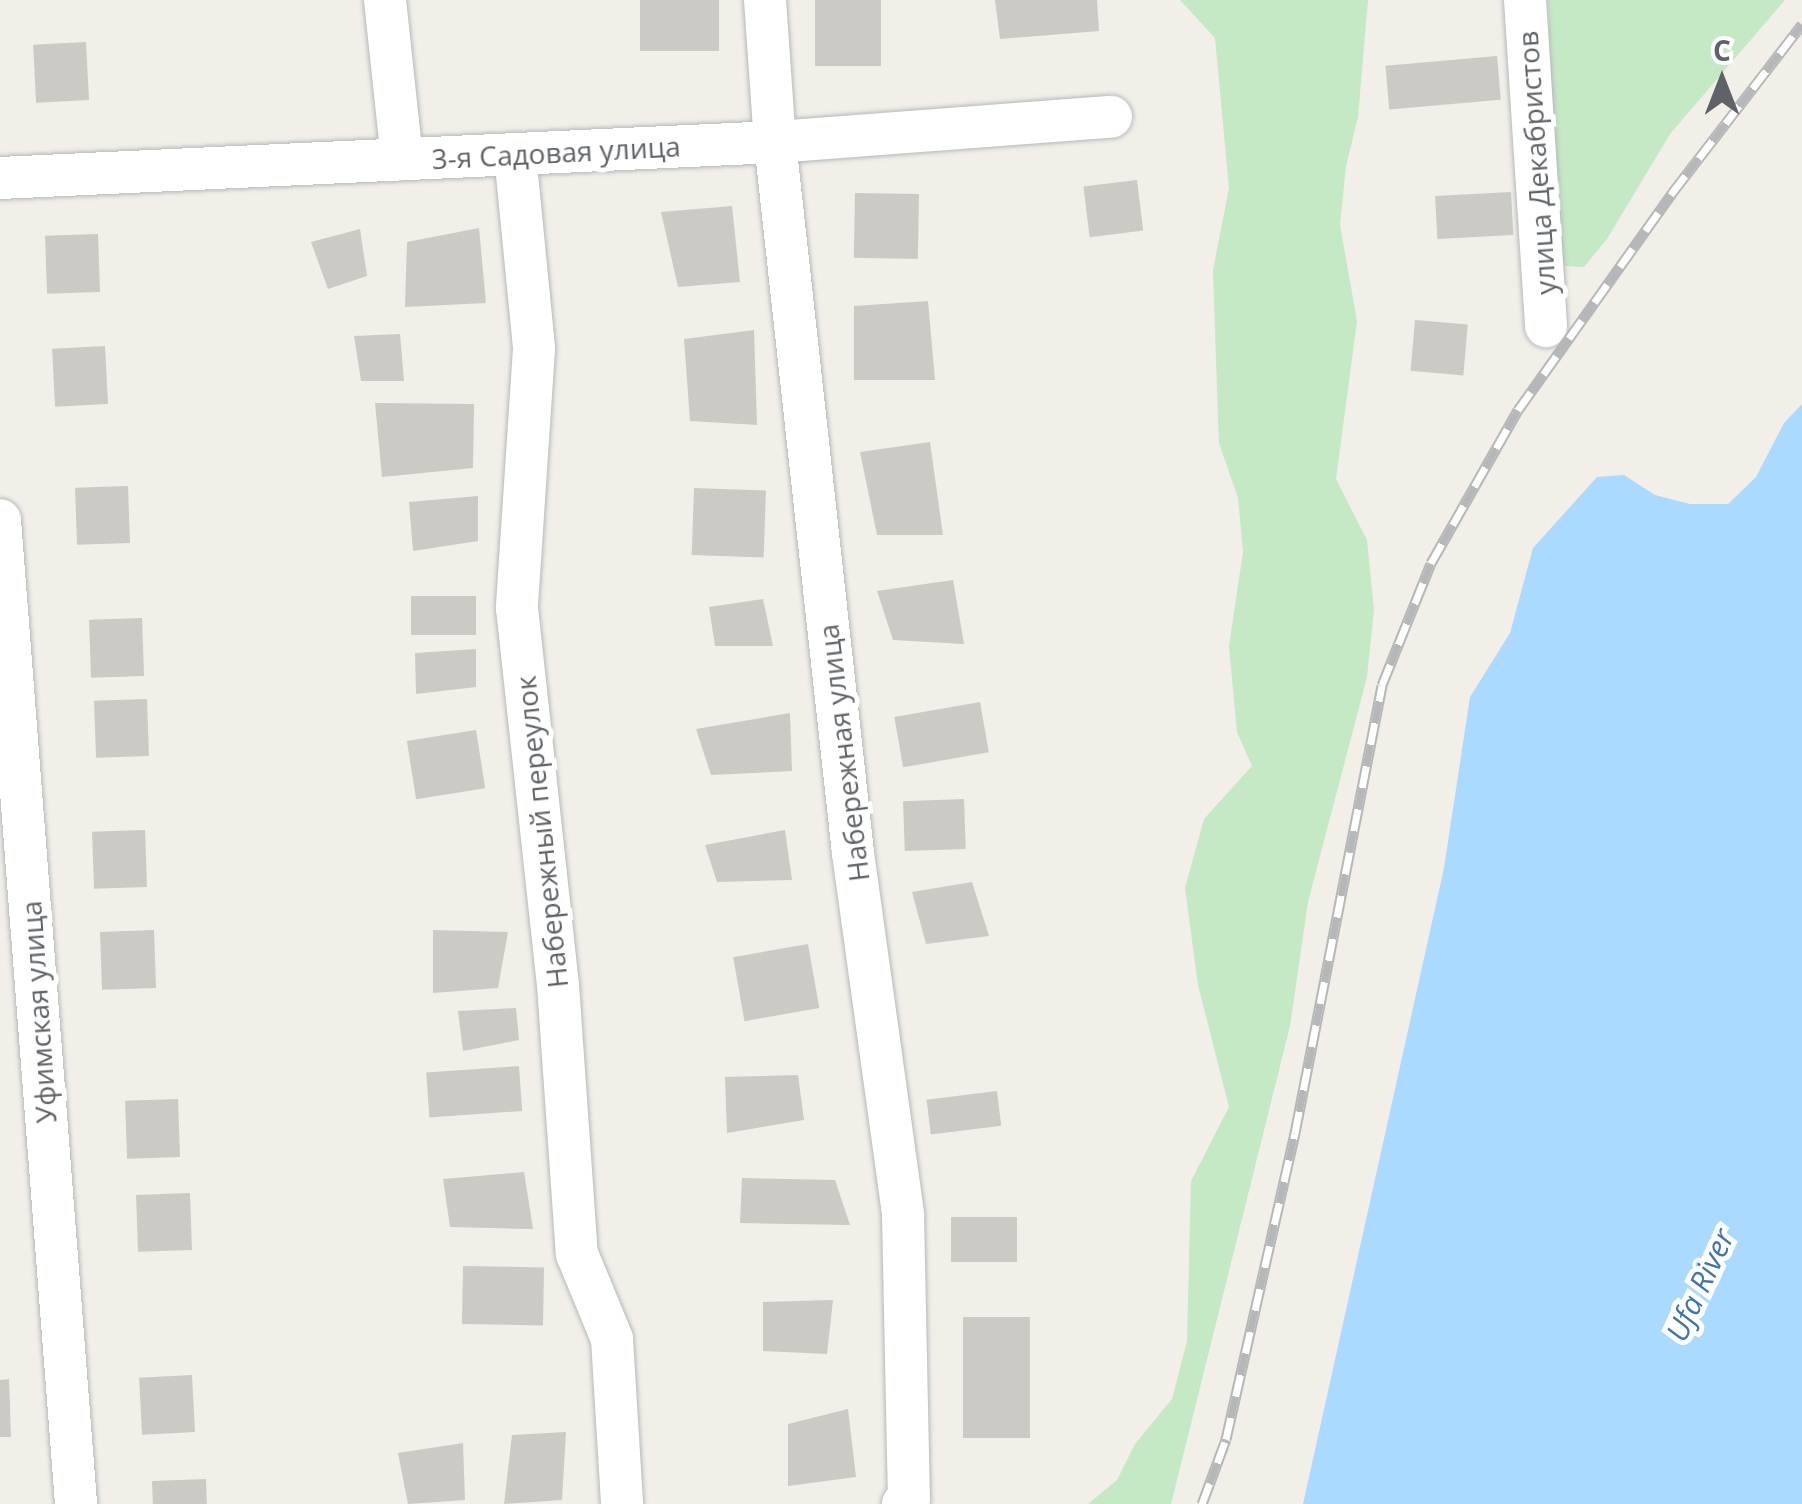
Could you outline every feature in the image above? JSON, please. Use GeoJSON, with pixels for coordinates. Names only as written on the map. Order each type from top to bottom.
{"type":"FeatureCollection","features":[{"type":"Feature","properties":{"kind":"street"},"geometry":{"type":"LineString","coordinates":[[385,0],[402,160]]}},
{"type":"Feature","properties":{"kind":"street","name":"Набережная улица"},"geometry":{"type":"LineString","coordinates":[[765,0],[775,142],[853,854],[904,1215],[909,1500],[903,1504]]}},
{"type":"Feature","properties":{"kind":"street","name":"улица Декабристов"},"geometry":{"type":"LineString","coordinates":[[1525,0],[1546,326]]}},
{"type":"Feature","properties":{"kind":"street","name":"3-я Садовая улица"},"geometry":{"type":"LineString","coordinates":[[0,178],[775,142],[1110,117]]}},
{"type":"Feature","properties":{"kind":"street","name":"Набережный переулок"},"geometry":{"type":"LineString","coordinates":[[514,154],[534,349],[517,608],[558,985],[577,1254],[612,1339],[622,1504]]}},
{"type":"Feature","properties":{"kind":"street","name":"Уфимская улица"},"geometry":{"type":"LineString","coordinates":[[0,520],[76,1504]]}},
{"type":"Feature","properties":{"kind":"green space"},"geometry":{"type":"Polygon","coordinates":[[[1180,0],[1368,0],[1358,117],[1346,166],[1340,225],[1357,321],[1336,479],[1367,540],[1374,610],[1367,677],[1308,902],[1290,1026],[1171,1504],[1088,1504],[1117,1480],[1135,1444],[1172,1399],[1187,1341],[1191,1181],[1229,1107],[1198,985],[1185,888],[1204,819],[1252,766],[1237,732],[1229,646],[1243,552],[1238,498],[1219,443],[1213,270],[1229,188],[1215,38],[1180,0]]]}},
{"type":"Feature","properties":{"kind":"green space"},"geometry":{"type":"Polygon","coordinates":[[[1548,0],[1785,0],[1670,134],[1607,239],[1584,267],[1566,266],[1558,259],[1548,0]]]}},
{"type":"Feature","properties":{"kind":"water","name":"Ufa River"},"geometry":{"type":"Polygon","coordinates":[[[1802,404],[1802,1504],[1303,1504],[1444,868],[1470,697],[1510,633],[1533,548],[1597,477],[1624,475],[1655,495],[1690,504],[1728,504],[1756,477],[1784,423],[1802,404]]]}},
{"type":"Feature","properties":{"kind":"building"},"geometry":{"type":"Polygon","coordinates":[[[640,0],[719,0],[719,51],[640,51],[640,0]]]}},
{"type":"Feature","properties":{"kind":"building"},"geometry":{"type":"Polygon","coordinates":[[[815,0],[881,0],[881,66],[815,66],[815,0]]]}},
{"type":"Feature","properties":{"kind":"building"},"geometry":{"type":"Polygon","coordinates":[[[995,0],[1097,0],[1099,31],[1000,39],[995,0]]]}},
{"type":"Feature","properties":{"kind":"building"},"geometry":{"type":"Polygon","coordinates":[[[86,42],[89,100],[36,103],[33,45],[86,42]]]}},
{"type":"Feature","properties":{"kind":"building"},"geometry":{"type":"Polygon","coordinates":[[[1497,56],[1501,100],[1389,110],[1385,66],[1497,56]]]}},
{"type":"Feature","properties":{"kind":"building"},"geometry":{"type":"Polygon","coordinates":[[[1137,180],[1143,231],[1090,237],[1083,187],[1137,180]]]}},
{"type":"Feature","properties":{"kind":"building"},"geometry":{"type":"Polygon","coordinates":[[[1511,192],[1513,235],[1437,239],[1435,196],[1511,192]]]}},
{"type":"Feature","properties":{"kind":"building"},"geometry":{"type":"Polygon","coordinates":[[[855,193],[919,194],[918,259],[854,258],[855,193]]]}},
{"type":"Feature","properties":{"kind":"building"},"geometry":{"type":"Polygon","coordinates":[[[732,206],[740,282],[678,287],[661,212],[732,206]]]}},
{"type":"Feature","properties":{"kind":"building"},"geometry":{"type":"Polygon","coordinates":[[[479,228],[486,303],[405,307],[407,242],[479,228]]]}},
{"type":"Feature","properties":{"kind":"building"},"geometry":{"type":"Polygon","coordinates":[[[360,229],[367,276],[328,289],[311,242],[360,229]]]}},
{"type":"Feature","properties":{"kind":"building"},"geometry":{"type":"Polygon","coordinates":[[[98,234],[100,292],[47,294],[45,236],[98,234]]]}},
{"type":"Feature","properties":{"kind":"building"},"geometry":{"type":"Polygon","coordinates":[[[928,301],[935,380],[854,380],[854,306],[928,301]]]}},
{"type":"Feature","properties":{"kind":"building"},"geometry":{"type":"Polygon","coordinates":[[[1415,320],[1468,325],[1463,375],[1411,371],[1415,320]]]}},
{"type":"Feature","properties":{"kind":"building"},"geometry":{"type":"Polygon","coordinates":[[[754,330],[757,425],[690,421],[684,339],[754,330]]]}},
{"type":"Feature","properties":{"kind":"building"},"geometry":{"type":"Polygon","coordinates":[[[400,334],[404,381],[361,381],[354,336],[400,334]]]}},
{"type":"Feature","properties":{"kind":"building"},"geometry":{"type":"Polygon","coordinates":[[[105,346],[108,404],[55,407],[52,349],[105,346]]]}},
{"type":"Feature","properties":{"kind":"building"},"geometry":{"type":"Polygon","coordinates":[[[375,403],[474,404],[473,468],[382,477],[375,403]]]}},
{"type":"Feature","properties":{"kind":"building"},"geometry":{"type":"Polygon","coordinates":[[[930,442],[943,535],[877,535],[860,452],[930,442]]]}},
{"type":"Feature","properties":{"kind":"building"},"geometry":{"type":"Polygon","coordinates":[[[128,486],[130,543],[77,545],[75,488],[128,486]]]}},
{"type":"Feature","properties":{"kind":"building"},"geometry":{"type":"Polygon","coordinates":[[[694,488],[766,491],[764,557],[692,555],[694,488]]]}},
{"type":"Feature","properties":{"kind":"building"},"geometry":{"type":"Polygon","coordinates":[[[478,496],[478,541],[413,551],[409,502],[478,496]]]}},
{"type":"Feature","properties":{"kind":"building"},"geometry":{"type":"Polygon","coordinates":[[[953,580],[964,644],[893,640],[877,591],[953,580]]]}},
{"type":"Feature","properties":{"kind":"building"},"geometry":{"type":"Polygon","coordinates":[[[411,596],[476,596],[476,635],[411,635],[411,596]]]}},
{"type":"Feature","properties":{"kind":"building"},"geometry":{"type":"Polygon","coordinates":[[[763,599],[773,646],[715,646],[709,607],[763,599]]]}},
{"type":"Feature","properties":{"kind":"building"},"geometry":{"type":"Polygon","coordinates":[[[142,618],[144,676],[91,678],[89,620],[142,618]]]}},
{"type":"Feature","properties":{"kind":"building"},"geometry":{"type":"Polygon","coordinates":[[[476,649],[476,687],[416,694],[415,653],[476,649]]]}},
{"type":"Feature","properties":{"kind":"building"},"geometry":{"type":"Polygon","coordinates":[[[147,699],[149,756],[96,758],[94,701],[147,699]]]}},
{"type":"Feature","properties":{"kind":"building"},"geometry":{"type":"Polygon","coordinates":[[[980,702],[989,752],[903,767],[894,717],[980,702]]]}},
{"type":"Feature","properties":{"kind":"building"},"geometry":{"type":"Polygon","coordinates":[[[790,713],[792,771],[711,775],[696,729],[790,713]]]}},
{"type":"Feature","properties":{"kind":"building"},"geometry":{"type":"Polygon","coordinates":[[[476,730],[485,788],[416,799],[407,741],[476,730]]]}},
{"type":"Feature","properties":{"kind":"building"},"geometry":{"type":"Polygon","coordinates":[[[964,799],[966,849],[905,851],[903,801],[964,799]]]}},
{"type":"Feature","properties":{"kind":"building"},"geometry":{"type":"Polygon","coordinates":[[[145,830],[147,887],[94,889],[92,832],[145,830]]]}},
{"type":"Feature","properties":{"kind":"building"},"geometry":{"type":"Polygon","coordinates":[[[785,830],[792,880],[717,882],[705,845],[785,830]]]}},
{"type":"Feature","properties":{"kind":"building"},"geometry":{"type":"Polygon","coordinates":[[[972,882],[989,936],[926,944],[912,892],[972,882]]]}},
{"type":"Feature","properties":{"kind":"building"},"geometry":{"type":"Polygon","coordinates":[[[154,930],[156,988],[102,990],[100,932],[154,930]]]}},
{"type":"Feature","properties":{"kind":"building"},"geometry":{"type":"Polygon","coordinates":[[[433,930],[508,932],[498,988],[433,993],[433,930]]]}},
{"type":"Feature","properties":{"kind":"building"},"geometry":{"type":"Polygon","coordinates":[[[808,944],[819,1008],[744,1021],[733,957],[808,944]]]}},
{"type":"Feature","properties":{"kind":"building"},"geometry":{"type":"Polygon","coordinates":[[[516,1008],[519,1040],[463,1051],[458,1011],[516,1008]]]}},
{"type":"Feature","properties":{"kind":"building"},"geometry":{"type":"Polygon","coordinates":[[[519,1066],[522,1111],[429,1117],[426,1072],[519,1066]]]}},
{"type":"Feature","properties":{"kind":"building"},"geometry":{"type":"Polygon","coordinates":[[[798,1075],[804,1120],[727,1133],[725,1077],[798,1075]]]}},
{"type":"Feature","properties":{"kind":"building"},"geometry":{"type":"Polygon","coordinates":[[[997,1091],[1001,1126],[931,1134],[927,1100],[997,1091]]]}},
{"type":"Feature","properties":{"kind":"building"},"geometry":{"type":"Polygon","coordinates":[[[178,1099],[180,1157],[127,1159],[125,1101],[178,1099]]]}},
{"type":"Feature","properties":{"kind":"building"},"geometry":{"type":"Polygon","coordinates":[[[524,1172],[533,1229],[450,1227],[443,1179],[524,1172]]]}},
{"type":"Feature","properties":{"kind":"building"},"geometry":{"type":"Polygon","coordinates":[[[742,1178],[835,1180],[850,1225],[740,1223],[742,1178]]]}},
{"type":"Feature","properties":{"kind":"building"},"geometry":{"type":"Polygon","coordinates":[[[190,1193],[192,1250],[138,1252],[136,1195],[190,1193]]]}},
{"type":"Feature","properties":{"kind":"building"},"geometry":{"type":"Polygon","coordinates":[[[951,1217],[1017,1217],[1017,1262],[951,1262],[951,1217]]]}},
{"type":"Feature","properties":{"kind":"building"},"geometry":{"type":"Polygon","coordinates":[[[463,1266],[544,1267],[543,1325],[462,1324],[463,1266]]]}},
{"type":"Feature","properties":{"kind":"building"},"geometry":{"type":"Polygon","coordinates":[[[833,1300],[827,1354],[763,1351],[763,1302],[833,1300]]]}},
{"type":"Feature","properties":{"kind":"building"},"geometry":{"type":"Polygon","coordinates":[[[963,1317],[1030,1317],[1030,1438],[963,1438],[963,1317]]]}},
{"type":"Feature","properties":{"kind":"building"},"geometry":{"type":"Polygon","coordinates":[[[192,1375],[195,1432],[142,1435],[139,1378],[192,1375]]]}},
{"type":"Feature","properties":{"kind":"building"},"geometry":{"type":"Polygon","coordinates":[[[9,1379],[11,1437],[0,1437],[0,1380],[9,1379]]]}},
{"type":"Feature","properties":{"kind":"building"},"geometry":{"type":"Polygon","coordinates":[[[848,1409],[856,1477],[788,1486],[788,1424],[848,1409]]]}},
{"type":"Feature","properties":{"kind":"building"},"geometry":{"type":"Polygon","coordinates":[[[566,1432],[562,1500],[504,1504],[512,1435],[566,1432]]]}},
{"type":"Feature","properties":{"kind":"building"},"geometry":{"type":"Polygon","coordinates":[[[463,1443],[465,1500],[408,1504],[398,1453],[463,1443]]]}},
{"type":"Feature","properties":{"kind":"building"},"geometry":{"type":"Polygon","coordinates":[[[206,1479],[207,1504],[153,1504],[152,1481],[206,1479]]]}},
{"type":"Feature","properties":{"kind":"railway"},"geometry":{"type":"LineString","coordinates":[[1202,1504],[1226,1439],[1295,1133],[1382,685],[1431,563],[1518,410],[1672,193],[1802,24]]}}]}
